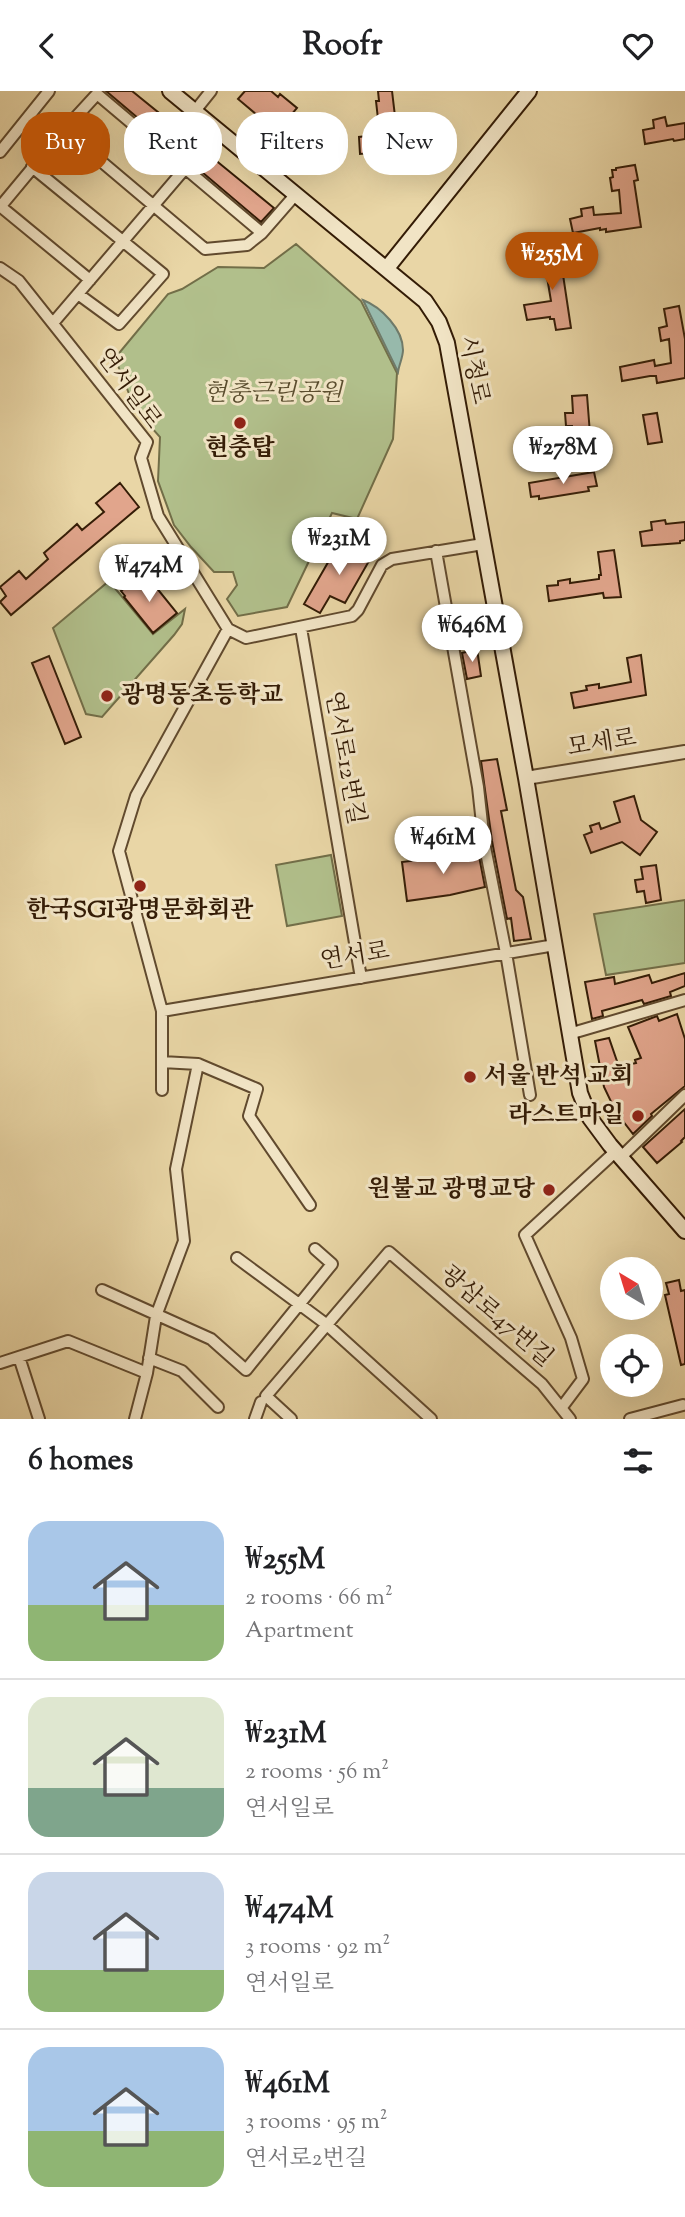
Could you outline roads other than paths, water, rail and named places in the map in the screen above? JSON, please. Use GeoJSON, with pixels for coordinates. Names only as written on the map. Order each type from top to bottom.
{"type":"FeatureCollection","features":[{"type":"Feature","properties":{"kind":"main road","name":"시청로"},"geometry":{"type":"LineString","coordinates":[[170,91],[195,111]]}},
{"type":"Feature","properties":{"kind":"main road"},"geometry":{"type":"LineString","coordinates":[[387,268],[529,91]]}},
{"type":"Feature","properties":{"kind":"main road","name":"시청로"},"geometry":{"type":"LineString","coordinates":[[222,133],[425,301],[439,322],[447,344],[580,1093],[590,1118],[618,1155],[685,1231]]}},
{"type":"Feature","properties":{"kind":"street"},"geometry":{"type":"LineString","coordinates":[[0,152],[49,91]]}},
{"type":"Feature","properties":{"kind":"street"},"geometry":{"type":"LineString","coordinates":[[195,111],[211,91]]}},
{"type":"Feature","properties":{"kind":"street"},"geometry":{"type":"LineString","coordinates":[[80,112],[97,94],[124,116]]}},
{"type":"Feature","properties":{"kind":"street"},"geometry":{"type":"LineString","coordinates":[[110,168],[205,249],[247,244],[262,233],[296,194]]}},
{"type":"Feature","properties":{"kind":"street"},"geometry":{"type":"LineString","coordinates":[[25,175],[0,206],[90,280]]}},
{"type":"Feature","properties":{"kind":"street"},"geometry":{"type":"LineString","coordinates":[[42,175],[163,274],[119,324],[78,294]]}},
{"type":"Feature","properties":{"kind":"street"},"geometry":{"type":"LineString","coordinates":[[53,323],[180,175]]}},
{"type":"Feature","properties":{"kind":"street"},"geometry":{"type":"LineString","coordinates":[[194,175],[262,233]]}},
{"type":"Feature","properties":{"kind":"street","name":"연서일로"},"geometry":{"type":"LineString","coordinates":[[0,268],[19,281],[147,442],[141,458],[158,516],[228,629]]}},
{"type":"Feature","properties":{"kind":"street"},"geometry":{"type":"LineString","coordinates":[[162,1090],[162,1011],[120,851],[136,796],[228,629],[246,638],[352,616],[358,610],[382,565],[392,559],[483,544]]}},
{"type":"Feature","properties":{"kind":"street"},"geometry":{"type":"LineString","coordinates":[[436,551],[478,787],[484,842],[530,1095]]}},
{"type":"Feature","properties":{"kind":"street","name":"연서로12번길"},"geometry":{"type":"LineString","coordinates":[[301,628],[361,978]]}},
{"type":"Feature","properties":{"kind":"street","name":"모세로"},"geometry":{"type":"LineString","coordinates":[[526,778],[685,752]]}},
{"type":"Feature","properties":{"kind":"street","name":"연서로"},"geometry":{"type":"LineString","coordinates":[[162,1011],[555,945]]}},
{"type":"Feature","properties":{"kind":"street"},"geometry":{"type":"LineString","coordinates":[[569,1034],[685,1000]]}},
{"type":"Feature","properties":{"kind":"street"},"geometry":{"type":"LineString","coordinates":[[162,1062],[198,1064],[257,1089],[249,1116],[310,1205]]}},
{"type":"Feature","properties":{"kind":"street"},"geometry":{"type":"LineString","coordinates":[[135,1419],[147,1373],[156,1316],[184,1241],[176,1169],[198,1064]]}},
{"type":"Feature","properties":{"kind":"street"},"geometry":{"type":"LineString","coordinates":[[562,1407],[583,1379],[571,1338],[525,1235],[685,1095]]}},
{"type":"Feature","properties":{"kind":"street"},"geometry":{"type":"LineString","coordinates":[[103,1290],[211,1339],[246,1370],[332,1264],[315,1249]]}},
{"type":"Feature","properties":{"kind":"street","name":"광삼로47번길"},"geometry":{"type":"LineString","coordinates":[[326,1324],[389,1252],[542,1384],[570,1419]]}},
{"type":"Feature","properties":{"kind":"street"},"geometry":{"type":"LineString","coordinates":[[237,1258],[326,1324],[431,1419]]}},
{"type":"Feature","properties":{"kind":"street"},"geometry":{"type":"LineString","coordinates":[[255,1419],[264,1399],[326,1324]]}},
{"type":"Feature","properties":{"kind":"street"},"geometry":{"type":"LineString","coordinates":[[0,1363],[68,1341],[147,1373]]}},
{"type":"Feature","properties":{"kind":"street"},"geometry":{"type":"LineString","coordinates":[[19,1357],[39,1419]]}},
{"type":"Feature","properties":{"kind":"street"},"geometry":{"type":"LineString","coordinates":[[149,1358],[182,1371],[218,1407]]}},
{"type":"Feature","properties":{"kind":"street"},"geometry":{"type":"LineString","coordinates":[[264,1399],[291,1419]]}},
{"type":"Feature","properties":{"kind":"street"},"geometry":{"type":"LineString","coordinates":[[630,1419],[683,1405]]}},
{"type":"Feature","properties":{"kind":"place","name":"현충탑"},"geometry":{"type":"Point","coordinates":[240,423]}},
{"type":"Feature","properties":{"kind":"place","name":"광명동초등학교"},"geometry":{"type":"Point","coordinates":[107,696]}},
{"type":"Feature","properties":{"kind":"place","name":"한국SGI광명문화회관"},"geometry":{"type":"Point","coordinates":[140,886]}},
{"type":"Feature","properties":{"kind":"place","name":"서울 반석 교회"},"geometry":{"type":"Point","coordinates":[470,1077]}},
{"type":"Feature","properties":{"kind":"place","name":"라스트마일"},"geometry":{"type":"Point","coordinates":[638,1116]}},
{"type":"Feature","properties":{"kind":"place","name":"원불교 광명교당"},"geometry":{"type":"Point","coordinates":[549,1190]}},
{"type":"Feature","properties":{"kind":"park label","name":"현충근린공원"},"geometry":{"type":"Point","coordinates":[273,394]}}]}
